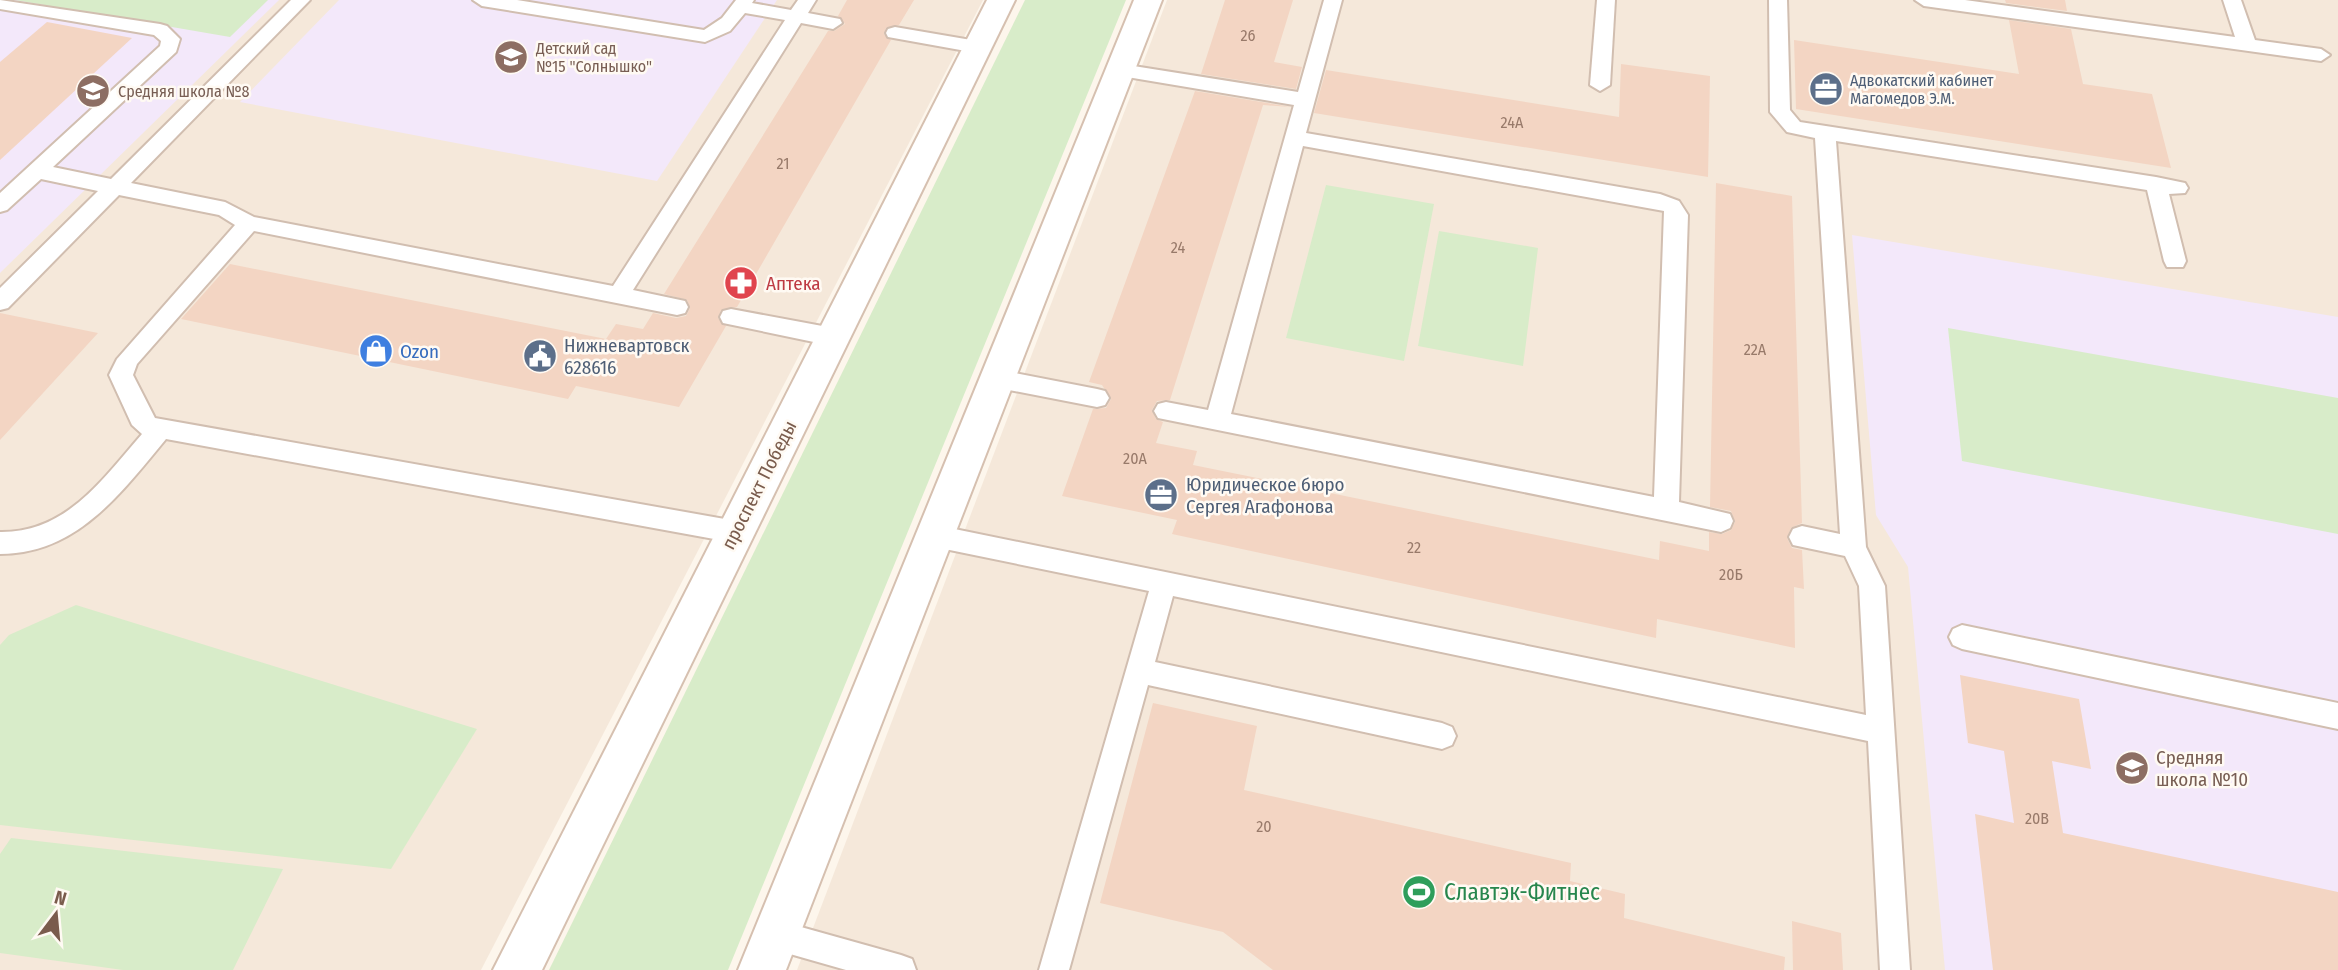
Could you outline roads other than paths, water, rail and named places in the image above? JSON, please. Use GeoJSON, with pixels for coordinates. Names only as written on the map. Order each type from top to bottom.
{"type":"FeatureCollection","features":[{"type":"Feature","properties":{"kind":"main road","name":"проспект Победы"},"geometry":{"type":"LineString","coordinates":[[517,970],[1001,0]]}},
{"type":"Feature","properties":{"kind":"main road"},"geometry":{"type":"LineString","coordinates":[[762,970],[1149,0]]}},
{"type":"Feature","properties":{"kind":"lane"},"geometry":{"type":"LineString","coordinates":[[0,302],[300,0]]}},
{"type":"Feature","properties":{"kind":"lane"},"geometry":{"type":"LineString","coordinates":[[482,0],[705,36],[719,33],[743,4],[801,8],[833,23]]}},
{"type":"Feature","properties":{"kind":"lane"},"geometry":{"type":"LineString","coordinates":[[1217,421],[1333,0]]}},
{"type":"Feature","properties":{"kind":"lane"},"geometry":{"type":"LineString","coordinates":[[1600,86],[1605,0]]}},
{"type":"Feature","properties":{"kind":"lane"},"geometry":{"type":"LineString","coordinates":[[1778,0],[1780,112],[1794,127],[2178,188]]}},
{"type":"Feature","properties":{"kind":"lane"},"geometry":{"type":"LineString","coordinates":[[1924,0],[2321,55]]}},
{"type":"Feature","properties":{"kind":"lane"},"geometry":{"type":"LineString","coordinates":[[2232,0],[2247,44]]}},
{"type":"Feature","properties":{"kind":"lane"},"geometry":{"type":"LineString","coordinates":[[0,3],[160,30],[171,39],[169,48],[0,205]]}},
{"type":"Feature","properties":{"kind":"lane"},"geometry":{"type":"LineString","coordinates":[[619,295],[801,8]]}},
{"type":"Feature","properties":{"kind":"lane"},"geometry":{"type":"LineString","coordinates":[[895,33],[977,47]]}},
{"type":"Feature","properties":{"kind":"lane"},"geometry":{"type":"LineString","coordinates":[[1121,70],[1305,100]]}},
{"type":"Feature","properties":{"kind":"lane"},"geometry":{"type":"LineString","coordinates":[[1825,133],[1853,547],[1872,586],[1895,970]]}},
{"type":"Feature","properties":{"kind":"lane"},"geometry":{"type":"LineString","coordinates":[[1294,138],[1660,201],[1672,206],[1677,215],[1667,510]]}},
{"type":"Feature","properties":{"kind":"lane"},"geometry":{"type":"LineString","coordinates":[[37,171],[225,209],[249,223],[677,307]]}},
{"type":"Feature","properties":{"kind":"lane"},"geometry":{"type":"LineString","coordinates":[[2156,184],[2175,261]]}},
{"type":"Feature","properties":{"kind":"lane"},"geometry":{"type":"LineString","coordinates":[[249,223],[128,359],[124,367],[121,375],[140,418],[148,426],[736,532]]}},
{"type":"Feature","properties":{"kind":"lane"},"geometry":{"type":"LineString","coordinates":[[731,317],[833,337]]}},
{"type":"Feature","properties":{"kind":"lane"},"geometry":{"type":"LineString","coordinates":[[999,379],[1097,398]]}},
{"type":"Feature","properties":{"kind":"lane"},"geometry":{"type":"LineString","coordinates":[[1166,411],[1721,521]]}},
{"type":"Feature","properties":{"kind":"lane"},"geometry":{"type":"LineString","coordinates":[[0,542],[46,537],[72,523],[93,506],[159,430]]}},
{"type":"Feature","properties":{"kind":"lane"},"geometry":{"type":"LineString","coordinates":[[935,536],[1881,731]]}},
{"type":"Feature","properties":{"kind":"lane"},"geometry":{"type":"LineString","coordinates":[[1802,537],[1853,547]]}},
{"type":"Feature","properties":{"kind":"lane"},"geometry":{"type":"LineString","coordinates":[[1054,970],[1164,583]]}},
{"type":"Feature","properties":{"kind":"lane"},"geometry":{"type":"LineString","coordinates":[[1962,637],[2338,716]]}},
{"type":"Feature","properties":{"kind":"lane"},"geometry":{"type":"LineString","coordinates":[[1139,671],[1442,736]]}},
{"type":"Feature","properties":{"kind":"lane"},"geometry":{"type":"LineString","coordinates":[[776,935],[901,970]]}},
{"type":"Feature","properties":{"kind":"place","name":"Детский сад №15 \"Солнышко\""},"geometry":{"type":"Point","coordinates":[511,57]}},
{"type":"Feature","properties":{"kind":"place","name":"Адвокатский кабинет Магомедов Э.М."},"geometry":{"type":"Point","coordinates":[1826,89]}},
{"type":"Feature","properties":{"kind":"place","name":"Средняя школа №8"},"geometry":{"type":"Point","coordinates":[93,91]}},
{"type":"Feature","properties":{"kind":"place","name":"Аптека"},"geometry":{"type":"Point","coordinates":[741,283]}},
{"type":"Feature","properties":{"kind":"place","name":"Ozon"},"geometry":{"type":"Point","coordinates":[376,351]}},
{"type":"Feature","properties":{"kind":"place","name":"Нижневартовск 628616"},"geometry":{"type":"Point","coordinates":[540,356]}},
{"type":"Feature","properties":{"kind":"place","name":"Юридическое бюро Сергея Агафонова"},"geometry":{"type":"Point","coordinates":[1161,495]}},
{"type":"Feature","properties":{"kind":"place","name":"Средняя школа №10"},"geometry":{"type":"Point","coordinates":[2132,768]}},
{"type":"Feature","properties":{"kind":"place","name":"Славтэк-Фитнес"},"geometry":{"type":"Point","coordinates":[1419,892]}}]}
